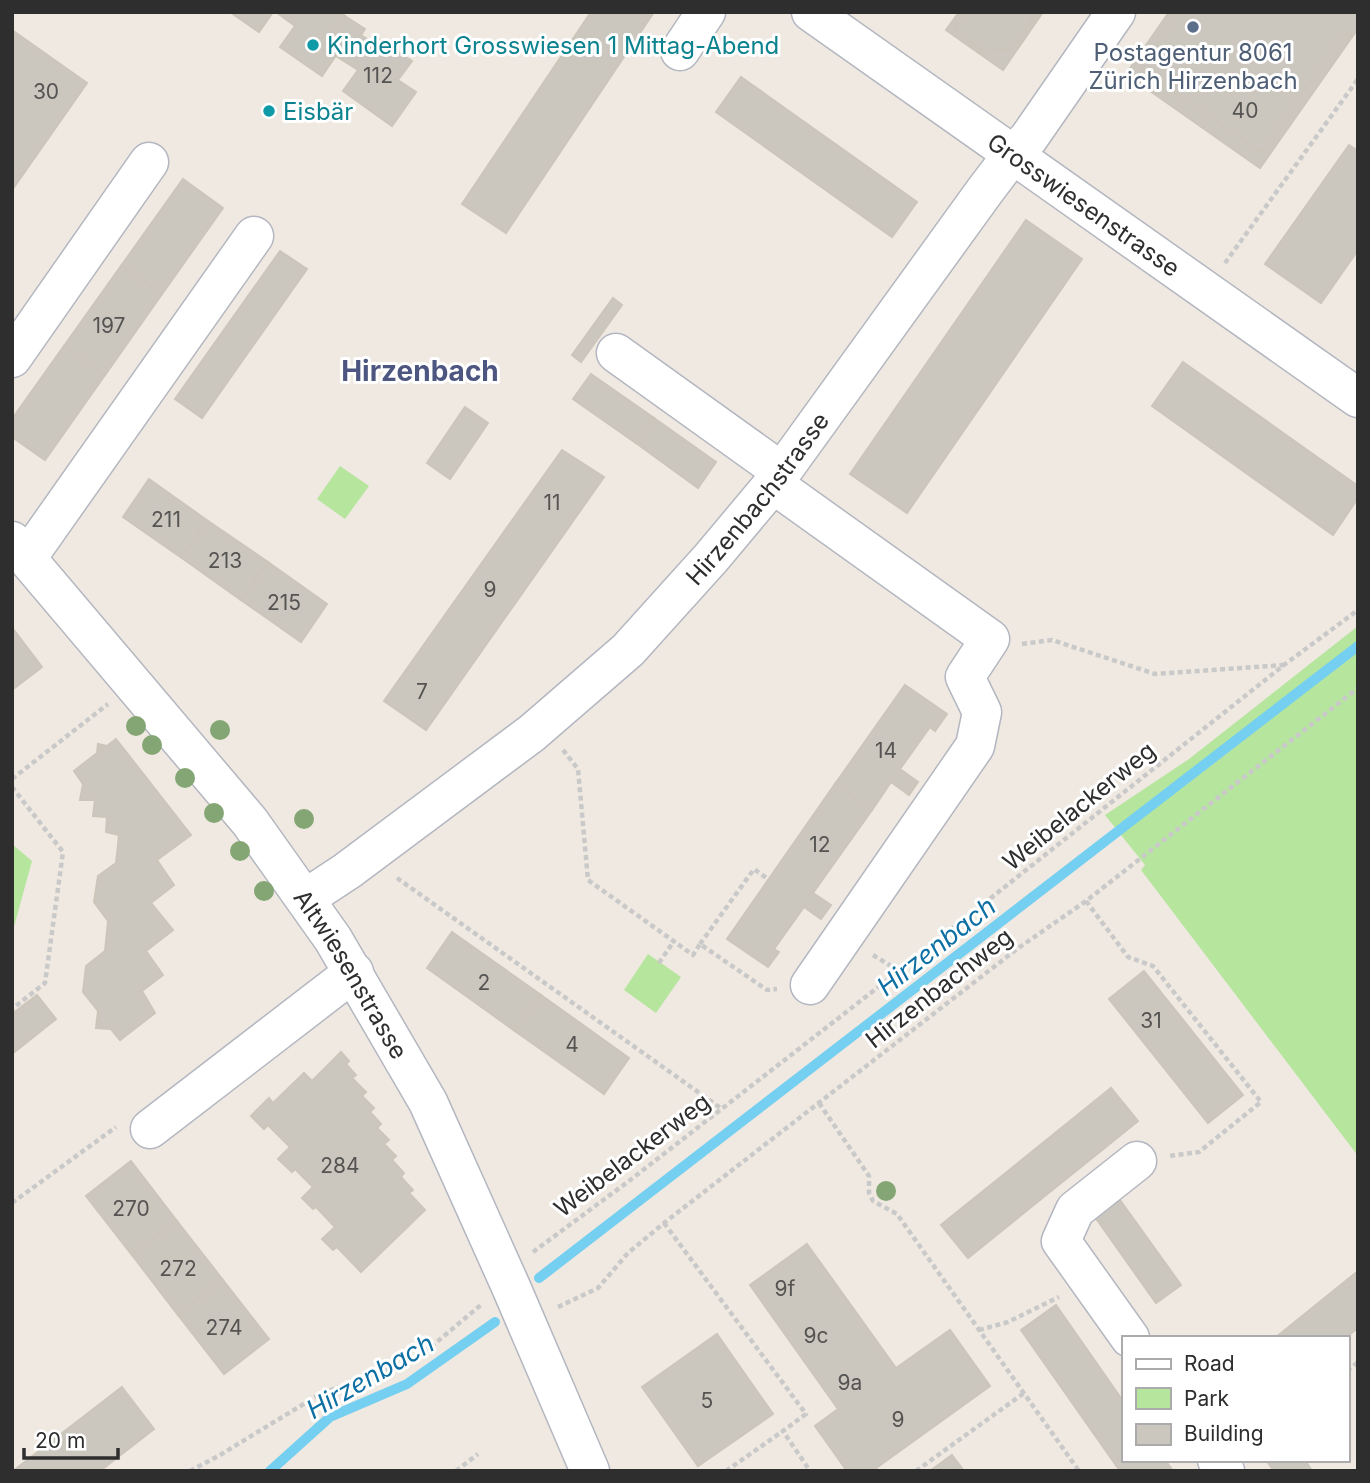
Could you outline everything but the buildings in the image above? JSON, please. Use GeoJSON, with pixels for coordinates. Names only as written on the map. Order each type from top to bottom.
{"type":"FeatureCollection","features":[{"type":"Feature","properties":{"kind":"street"},"geometry":{"type":"LineString","coordinates":[[680,51],[706,12]]}},
{"type":"Feature","properties":{"kind":"street","name":"Grosswiesenstrasse"},"geometry":{"type":"LineString","coordinates":[[811,12],[1358,398]]}},
{"type":"Feature","properties":{"kind":"street","name":"Hirzenbachstrasse"},"geometry":{"type":"LineString","coordinates":[[306,898],[347,871],[532,733],[628,650],[712,558],[778,478],[1012,155],[1028,139],[1116,12]]}},
{"type":"Feature","properties":{"kind":"street"},"geometry":{"type":"LineString","coordinates":[[12,358],[149,162]]}},
{"type":"Feature","properties":{"kind":"street"},"geometry":{"type":"LineString","coordinates":[[21,562],[254,236]]}},
{"type":"Feature","properties":{"kind":"street"},"geometry":{"type":"LineString","coordinates":[[616,353],[990,639],[965,677],[982,712],[975,746],[810,985]]}},
{"type":"Feature","properties":{"kind":"street","name":"Altwiesenstrasse"},"geometry":{"type":"LineString","coordinates":[[21,562],[250,822],[306,898],[354,972],[428,1102],[590,1471]]}},
{"type":"Feature","properties":{"kind":"street"},"geometry":{"type":"LineString","coordinates":[[150,1129],[354,972]]}},
{"type":"Feature","properties":{"kind":"street"},"geometry":{"type":"LineString","coordinates":[[1129,1336],[1061,1241],[1075,1210],[1149,1159]]}},
{"type":"Feature","properties":{"kind":"path"},"geometry":{"type":"LineString","coordinates":[[1219,272],[1358,79]]}},
{"type":"Feature","properties":{"kind":"path","name":"Weibelackerweg"},"geometry":{"type":"LineString","coordinates":[[530,1254],[900,971],[1284,665],[1358,610]]}},
{"type":"Feature","properties":{"kind":"path"},"geometry":{"type":"LineString","coordinates":[[990,639],[1012,645],[1052,640],[1156,674],[1284,665]]}},
{"type":"Feature","properties":{"kind":"path","name":"Hirzenbachweg"},"geometry":{"type":"LineString","coordinates":[[550,1311],[598,1288],[628,1253],[664,1223],[1017,949],[1086,901],[1358,688]]}},
{"type":"Feature","properties":{"kind":"path"},"geometry":{"type":"LineString","coordinates":[[12,779],[110,702]]}},
{"type":"Feature","properties":{"kind":"path"},"geometry":{"type":"LineString","coordinates":[[556,742],[578,769],[588,880],[693,955],[754,869],[768,879]]}},
{"type":"Feature","properties":{"kind":"path"},"geometry":{"type":"LineString","coordinates":[[12,787],[63,852],[45,983],[12,1009]]}},
{"type":"Feature","properties":{"kind":"path"},"geometry":{"type":"LineString","coordinates":[[393,872],[722,1109]]}},
{"type":"Feature","properties":{"kind":"path"},"geometry":{"type":"LineString","coordinates":[[1086,901],[1128,957],[1153,966],[1261,1102],[1199,1152],[1149,1159]]}},
{"type":"Feature","properties":{"kind":"path"},"geometry":{"type":"LineString","coordinates":[[659,962],[674,941]]}},
{"type":"Feature","properties":{"kind":"path"},"geometry":{"type":"LineString","coordinates":[[701,944],[767,990],[810,985]]}},
{"type":"Feature","properties":{"kind":"path"},"geometry":{"type":"LineString","coordinates":[[819,1103],[869,1176],[869,1193],[873,1201],[897,1214],[1079,1471]]}},
{"type":"Feature","properties":{"kind":"path"},"geometry":{"type":"LineString","coordinates":[[12,1203],[132,1115],[150,1129]]}},
{"type":"Feature","properties":{"kind":"path"},"geometry":{"type":"LineString","coordinates":[[664,1223],[806,1414],[726,1471]]}},
{"type":"Feature","properties":{"kind":"path"},"geometry":{"type":"LineString","coordinates":[[190,1471],[320,1394],[394,1367],[432,1346],[490,1298],[511,1287]]}},
{"type":"Feature","properties":{"kind":"path"},"geometry":{"type":"LineString","coordinates":[[979,1330],[1009,1322],[1062,1296]]}},
{"type":"Feature","properties":{"kind":"path"},"geometry":{"type":"LineString","coordinates":[[916,1471],[1024,1393]]}},
{"type":"Feature","properties":{"kind":"path"},"geometry":{"type":"LineString","coordinates":[[783,1431],[810,1471]]}},
{"type":"Feature","properties":{"kind":"path"},"geometry":{"type":"LineString","coordinates":[[456,1471],[478,1454]]}},
{"type":"Feature","properties":{"kind":"green space"},"geometry":{"type":"Polygon","coordinates":[[[340,466],[369,486],[345,519],[317,499],[340,466]]]}},
{"type":"Feature","properties":{"kind":"green space"},"geometry":{"type":"Polygon","coordinates":[[[1358,626],[1358,1156],[1141,870],[1145,865],[1105,815],[1189,759],[1358,626]]]}},
{"type":"Feature","properties":{"kind":"green space"},"geometry":{"type":"Polygon","coordinates":[[[12,844],[32,861],[12,934],[12,844]]]}},
{"type":"Feature","properties":{"kind":"green space"},"geometry":{"type":"Polygon","coordinates":[[[648,954],[681,977],[656,1013],[624,990],[648,954]]]}},
{"type":"Feature","properties":{"kind":"waterway","name":"Hirzenbach"},"geometry":{"type":"LineString","coordinates":[[539,1278],[1358,646]]}},
{"type":"Feature","properties":{"kind":"waterway","name":"Hirzenbach"},"geometry":{"type":"LineString","coordinates":[[270,1471],[330,1417],[407,1384],[495,1322]]}},
{"type":"Feature","properties":{"kind":"place","name":"Postagentur 8061 Zürich Hirzenbach"},"geometry":{"type":"Point","coordinates":[1193,27]}},
{"type":"Feature","properties":{"kind":"place","name":"Kinderhort Grosswiesen 1 Mittag-Abend"},"geometry":{"type":"Point","coordinates":[313,45]}},
{"type":"Feature","properties":{"kind":"place","name":"Eisbär"},"geometry":{"type":"Point","coordinates":[269,111]}},
{"type":"Feature","properties":{"kind":"district","name":"Hirzenbach"},"geometry":{"type":"Point","coordinates":[420,371]}}]}
